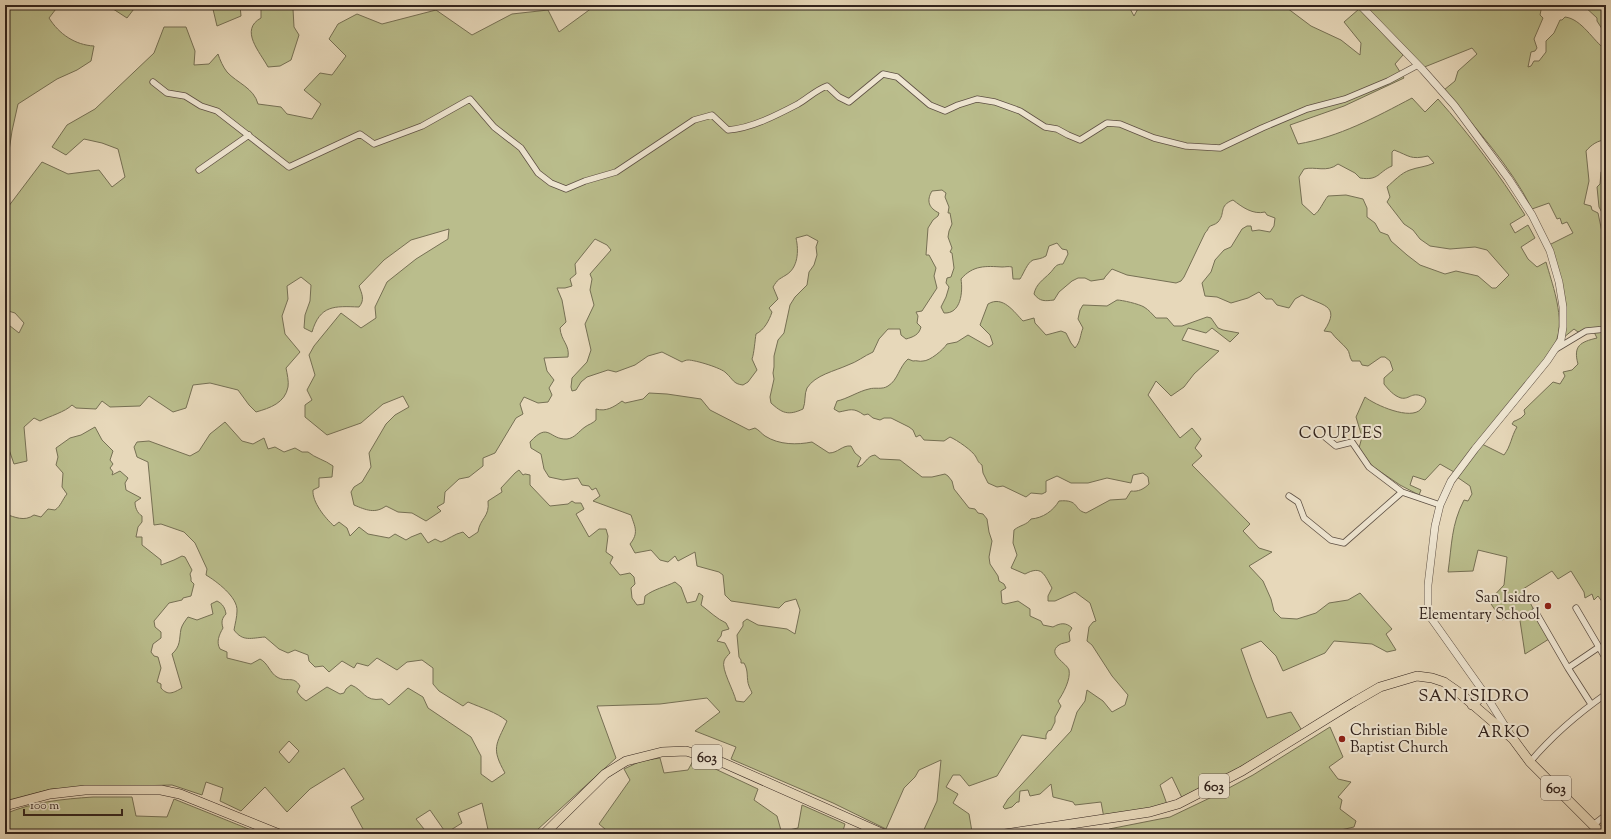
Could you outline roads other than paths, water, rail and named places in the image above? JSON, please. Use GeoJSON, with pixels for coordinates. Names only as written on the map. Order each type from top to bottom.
{"type":"FeatureCollection","features":[{"type":"Feature","properties":{"kind":"main road","name":"603"},"geometry":{"type":"LineString","coordinates":[[1004,834],[1150,812],[1178,804],[1242,771],[1380,687],[1418,676],[1444,682],[1457,691],[1513,739],[1530,762],[1602,834]]}},
{"type":"Feature","properties":{"kind":"main road"},"geometry":{"type":"LineString","coordinates":[[1472,705],[1485,694]]}},
{"type":"Feature","properties":{"kind":"main road","name":"603"},"geometry":{"type":"LineString","coordinates":[[544,834],[605,774],[626,761],[662,752],[686,751],[718,761],[884,834]]}},
{"type":"Feature","properties":{"kind":"main road"},"geometry":{"type":"LineString","coordinates":[[5,806],[50,794],[85,790],[161,790],[180,794],[279,834]]}},
{"type":"Feature","properties":{"kind":"street"},"geometry":{"type":"LineString","coordinates":[[1360,5],[1454,105],[1508,178],[1532,214],[1550,251],[1559,282],[1563,327],[1561,340],[1547,361],[1475,449],[1452,481],[1440,505],[1434,526],[1429,576],[1428,610],[1431,618],[1485,694],[1513,739]]}},
{"type":"Feature","properties":{"kind":"street"},"geometry":{"type":"LineString","coordinates":[[153,82],[167,93],[185,96],[201,106],[217,111],[289,167],[360,134],[374,144],[422,126],[470,99],[494,127],[521,148],[538,173],[551,183],[566,189],[585,181],[616,172],[694,120],[712,115],[728,130],[741,129],[799,103],[820,88],[826,86],[839,97],[849,102],[883,74],[896,77],[930,105],[945,111],[958,104],[977,99],[995,102],[1020,111],[1045,127],[1057,129],[1080,140],[1106,123],[1120,124],[1154,138],[1186,146],[1220,148],[1262,128],[1307,110],[1345,99],[1388,81],[1418,65]]}},
{"type":"Feature","properties":{"kind":"street"},"geometry":{"type":"LineString","coordinates":[[199,170],[249,135]]}},
{"type":"Feature","properties":{"kind":"street"},"geometry":{"type":"LineString","coordinates":[[1554,350],[1586,331],[1606,329]]}},
{"type":"Feature","properties":{"kind":"street"},"geometry":{"type":"LineString","coordinates":[[1325,437],[1336,446],[1352,442],[1369,467],[1402,492],[1440,505]]}},
{"type":"Feature","properties":{"kind":"street"},"geometry":{"type":"LineString","coordinates":[[1290,496],[1298,502],[1304,518],[1331,540],[1344,542],[1402,492]]}},
{"type":"Feature","properties":{"kind":"street"},"geometry":{"type":"LineString","coordinates":[[1576,608],[1606,659]]}},
{"type":"Feature","properties":{"kind":"street"},"geometry":{"type":"LineString","coordinates":[[1535,611],[1591,704]]}},
{"type":"Feature","properties":{"kind":"street"},"geometry":{"type":"LineString","coordinates":[[1568,668],[1599,647]]}},
{"type":"Feature","properties":{"kind":"street"},"geometry":{"type":"LineString","coordinates":[[1530,762],[1544,746],[1591,704],[1606,694]]}},
{"type":"Feature","properties":{"kind":"street"},"geometry":{"type":"LineString","coordinates":[[1593,825],[1606,815]]}},
{"type":"Feature","properties":{"kind":"place","name":"San Isidro Elementary School"},"geometry":{"type":"Point","coordinates":[1548,606]}},
{"type":"Feature","properties":{"kind":"place","name":"Christian Bible Baptist Church"},"geometry":{"type":"Point","coordinates":[1342,739]}},
{"type":"Feature","properties":{"kind":"district","name":"COUPLES"},"geometry":{"type":"Point","coordinates":[1341,432]}},
{"type":"Feature","properties":{"kind":"district","name":"SAN ISIDRO"},"geometry":{"type":"Point","coordinates":[1474,695]}},
{"type":"Feature","properties":{"kind":"district","name":"ARKO"},"geometry":{"type":"Point","coordinates":[1504,731]}}]}
